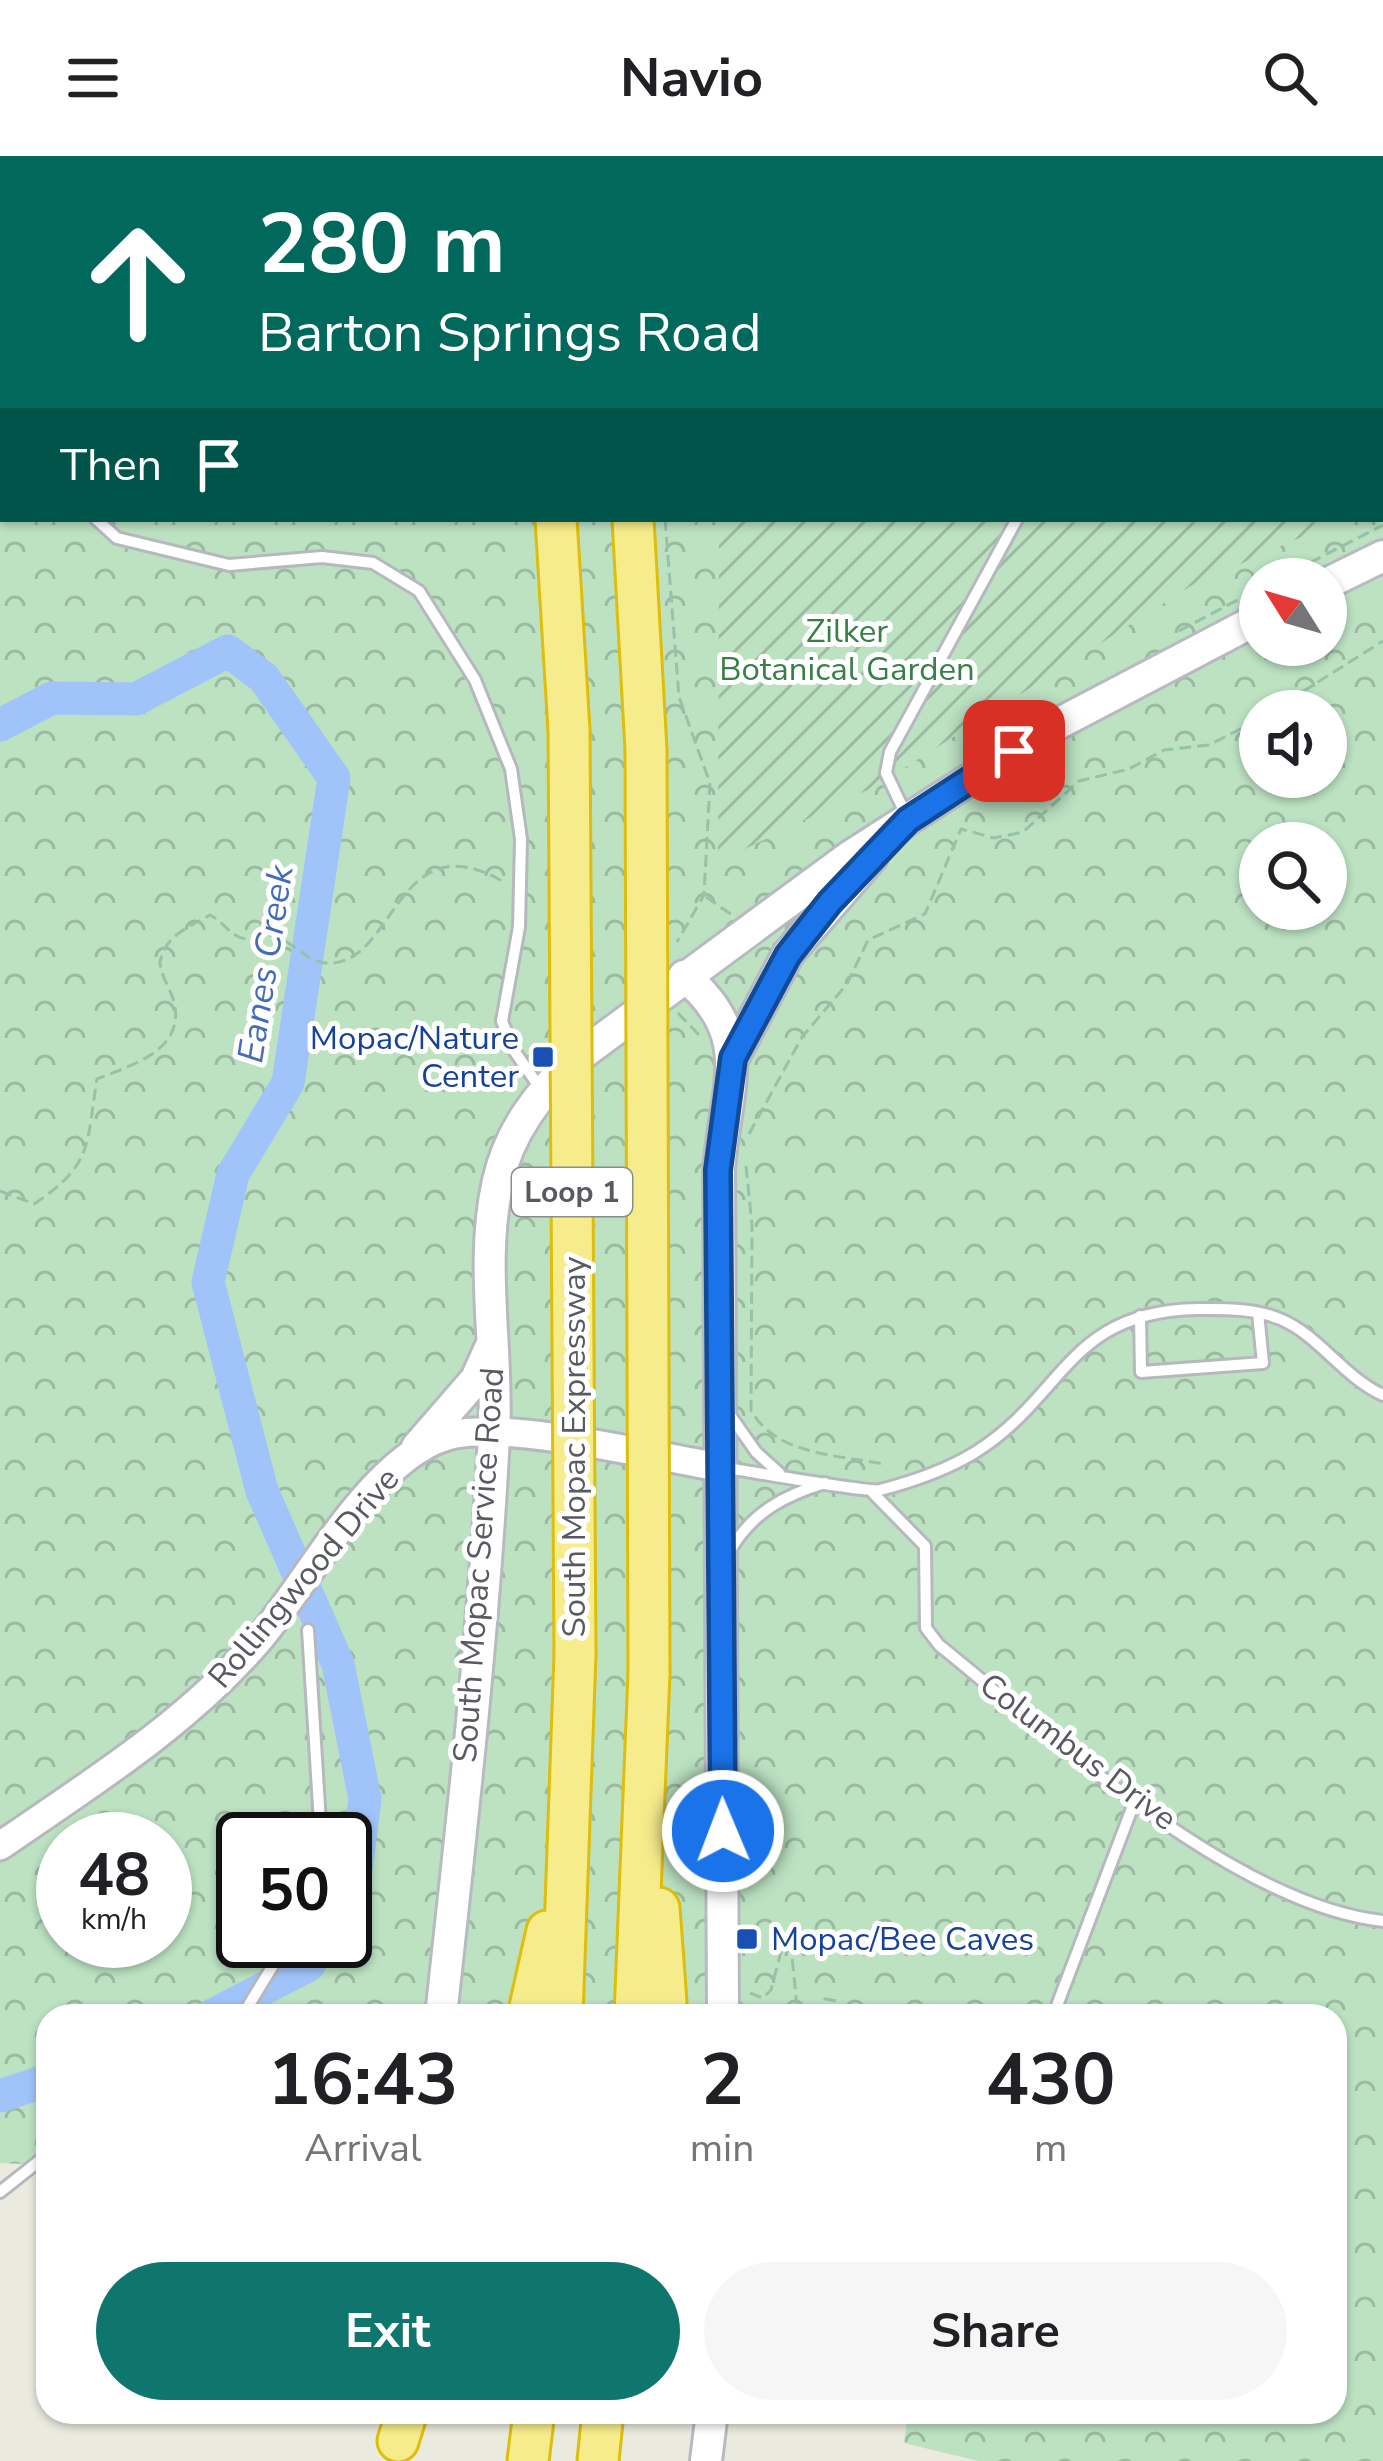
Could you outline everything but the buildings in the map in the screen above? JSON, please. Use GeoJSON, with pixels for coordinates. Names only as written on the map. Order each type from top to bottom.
{"type":"FeatureCollection","features":[{"type":"Feature","properties":{"kind":"highway","name":"South Mopac Expressway"},"geometry":{"type":"LineString","coordinates":[[556,522],[569,730],[575,1654],[562,2004]]}},
{"type":"Feature","properties":{"kind":"highway","name":"Loop 1"},"geometry":{"type":"LineString","coordinates":[[633,522],[646,750],[649,1673],[635,2004]]}},
{"type":"Feature","properties":{"kind":"highway"},"geometry":{"type":"LineString","coordinates":[[643,1808],[663,1932],[666,2004]]}},
{"type":"Feature","properties":{"kind":"highway"},"geometry":{"type":"LineString","coordinates":[[531,2004],[565,1856]]}},
{"type":"Feature","properties":{"kind":"highway"},"geometry":{"type":"LineString","coordinates":[[528,2461],[533,2424]]}},
{"type":"Feature","properties":{"kind":"highway"},"geometry":{"type":"LineString","coordinates":[[598,2461],[602,2424]]}},
{"type":"Feature","properties":{"kind":"main road"},"geometry":{"type":"LineString","coordinates":[[1347,574],[1383,556]]}},
{"type":"Feature","properties":{"kind":"main road"},"geometry":{"type":"LineString","coordinates":[[733,1058],[788,955],[908,820],[1050,728],[1239,629]]}},
{"type":"Feature","properties":{"kind":"main road","name":"South Mopac Service Road"},"geometry":{"type":"LineString","coordinates":[[442,2004],[495,1432],[491,1245],[497,1183],[519,1125],[542,1091],[684,976],[908,820]]}},
{"type":"Feature","properties":{"kind":"main road"},"geometry":{"type":"LineString","coordinates":[[684,976],[724,1017],[733,1058],[718,1170],[719,1467],[732,2003]]}},
{"type":"Feature","properties":{"kind":"main road"},"geometry":{"type":"LineString","coordinates":[[417,1447],[476,1379],[493,1343]]}},
{"type":"Feature","properties":{"kind":"main road"},"geometry":{"type":"LineString","coordinates":[[706,2461],[711,2424]]}},
{"type":"Feature","properties":{"kind":"street","name":"Rollingwood Drive"},"geometry":{"type":"LineString","coordinates":[[0,1846],[184,1718],[260,1639],[389,1472],[417,1447],[454,1434],[495,1432],[719,1467]]}},
{"type":"Feature","properties":{"kind":"lane"},"geometry":{"type":"LineString","coordinates":[[99,522],[117,538],[229,565],[322,556],[373,562],[419,591],[475,680],[511,769],[521,839],[520,891],[502,1021],[513,1049],[542,1091]]}},
{"type":"Feature","properties":{"kind":"lane"},"geometry":{"type":"LineString","coordinates":[[908,820],[886,773],[890,752],[1015,522]]}},
{"type":"Feature","properties":{"kind":"lane"},"geometry":{"type":"LineString","coordinates":[[719,1467],[830,1481],[873,1493],[976,1451],[1090,1341],[1163,1310],[1258,1313],[1302,1332],[1342,1370],[1383,1395]]}},
{"type":"Feature","properties":{"kind":"lane"},"geometry":{"type":"LineString","coordinates":[[1140,1316],[1142,1372],[1263,1364],[1258,1313]]}},
{"type":"Feature","properties":{"kind":"lane"},"geometry":{"type":"LineString","coordinates":[[720,1394],[736,1427],[782,1475]]}},
{"type":"Feature","properties":{"kind":"lane"},"geometry":{"type":"LineString","coordinates":[[721,1568],[755,1517],[789,1494],[830,1481]]}},
{"type":"Feature","properties":{"kind":"lane","name":"Columbus Drive"},"geometry":{"type":"LineString","coordinates":[[873,1493],[925,1546],[926,1628],[939,1645],[1134,1803],[1278,1889],[1352,1918],[1383,1921]]}},
{"type":"Feature","properties":{"kind":"lane"},"geometry":{"type":"LineString","coordinates":[[308,1630],[319,1812]]}},
{"type":"Feature","properties":{"kind":"lane"},"geometry":{"type":"LineString","coordinates":[[1058,2004],[1134,1803]]}},
{"type":"Feature","properties":{"kind":"lane"},"geometry":{"type":"LineString","coordinates":[[250,2004],[274,1968]]}},
{"type":"Feature","properties":{"kind":"lane"},"geometry":{"type":"LineString","coordinates":[[0,2192],[36,2164]]}},
{"type":"Feature","properties":{"kind":"path"},"geometry":{"type":"LineString","coordinates":[[665,522],[679,697],[710,783],[704,896],[676,944]]}},
{"type":"Feature","properties":{"kind":"path"},"geometry":{"type":"LineString","coordinates":[[1320,558],[1383,526]]}},
{"type":"Feature","properties":{"kind":"path"},"geometry":{"type":"LineString","coordinates":[[1305,690],[1383,641]]}},
{"type":"Feature","properties":{"kind":"path"},"geometry":{"type":"LineString","coordinates":[[745,1146],[802,1037],[847,984],[868,940],[925,914],[961,829],[994,838],[1023,832],[1078,781],[1129,769],[1163,750],[1209,745],[1239,730]]}},
{"type":"Feature","properties":{"kind":"path"},"geometry":{"type":"LineString","coordinates":[[0,1191],[34,1204],[73,1178],[93,1127],[97,1079],[160,1051],[170,1033],[175,1001],[160,962],[167,940],[190,926],[210,915],[245,939],[276,936],[319,962],[336,964],[369,947],[403,892],[427,874],[484,870],[520,891]]}},
{"type":"Feature","properties":{"kind":"path"},"geometry":{"type":"LineString","coordinates":[[704,896],[734,916]]}},
{"type":"Feature","properties":{"kind":"path"},"geometry":{"type":"LineString","coordinates":[[744,1158],[752,1225],[751,1410],[759,1426],[796,1447],[883,1464]]}},
{"type":"Feature","properties":{"kind":"path"},"geometry":{"type":"LineString","coordinates":[[732,2003],[763,1998],[771,1990],[782,1948],[791,1947],[797,2004]]}},
{"type":"Feature","properties":{"kind":"green space"},"geometry":{"type":"Polygon","coordinates":[[[0,522],[1383,522],[1383,2461],[978,2461],[904,2443],[906,2424],[1347,2424],[1347,2004],[36,2004],[36,2164],[0,2163],[0,522]]]}},
{"type":"Feature","properties":{"kind":"green space","name":"Zilker Botanical Garden"},"geometry":{"type":"Polygon","coordinates":[[[719,522],[1336,522],[1254,558],[1239,558],[1239,564],[1194,584],[876,786],[718,862],[719,522]]]}},
{"type":"Feature","properties":{"kind":"waterway","name":"Eanes Creek"},"geometry":{"type":"LineString","coordinates":[[0,725],[52,698],[136,699],[228,651],[264,678],[334,778],[288,1083],[233,1174],[208,1282],[262,1491],[338,1664],[365,1799],[363,1812]]}},
{"type":"Feature","properties":{"kind":"waterway","name":"Eanes Creek"},"geometry":{"type":"LineString","coordinates":[[234,2004],[303,1968]]}},
{"type":"Feature","properties":{"kind":"waterway","name":"Eanes Creek"},"geometry":{"type":"LineString","coordinates":[[0,2096],[36,2084]]}},
{"type":"Feature","properties":{"kind":"place","name":"Mopac/Nature Center"},"geometry":{"type":"Point","coordinates":[543,1057]}},
{"type":"Feature","properties":{"kind":"place","name":"Mopac/Bee Caves"},"geometry":{"type":"Point","coordinates":[747,1939]}},
{"type":"Feature","properties":{"kind":"route"},"geometry":{"type":"LineString","coordinates":[[723,1831],[718,1170],[733,1058],[788,955],[830,902],[908,820],[1014,751]]}}]}
